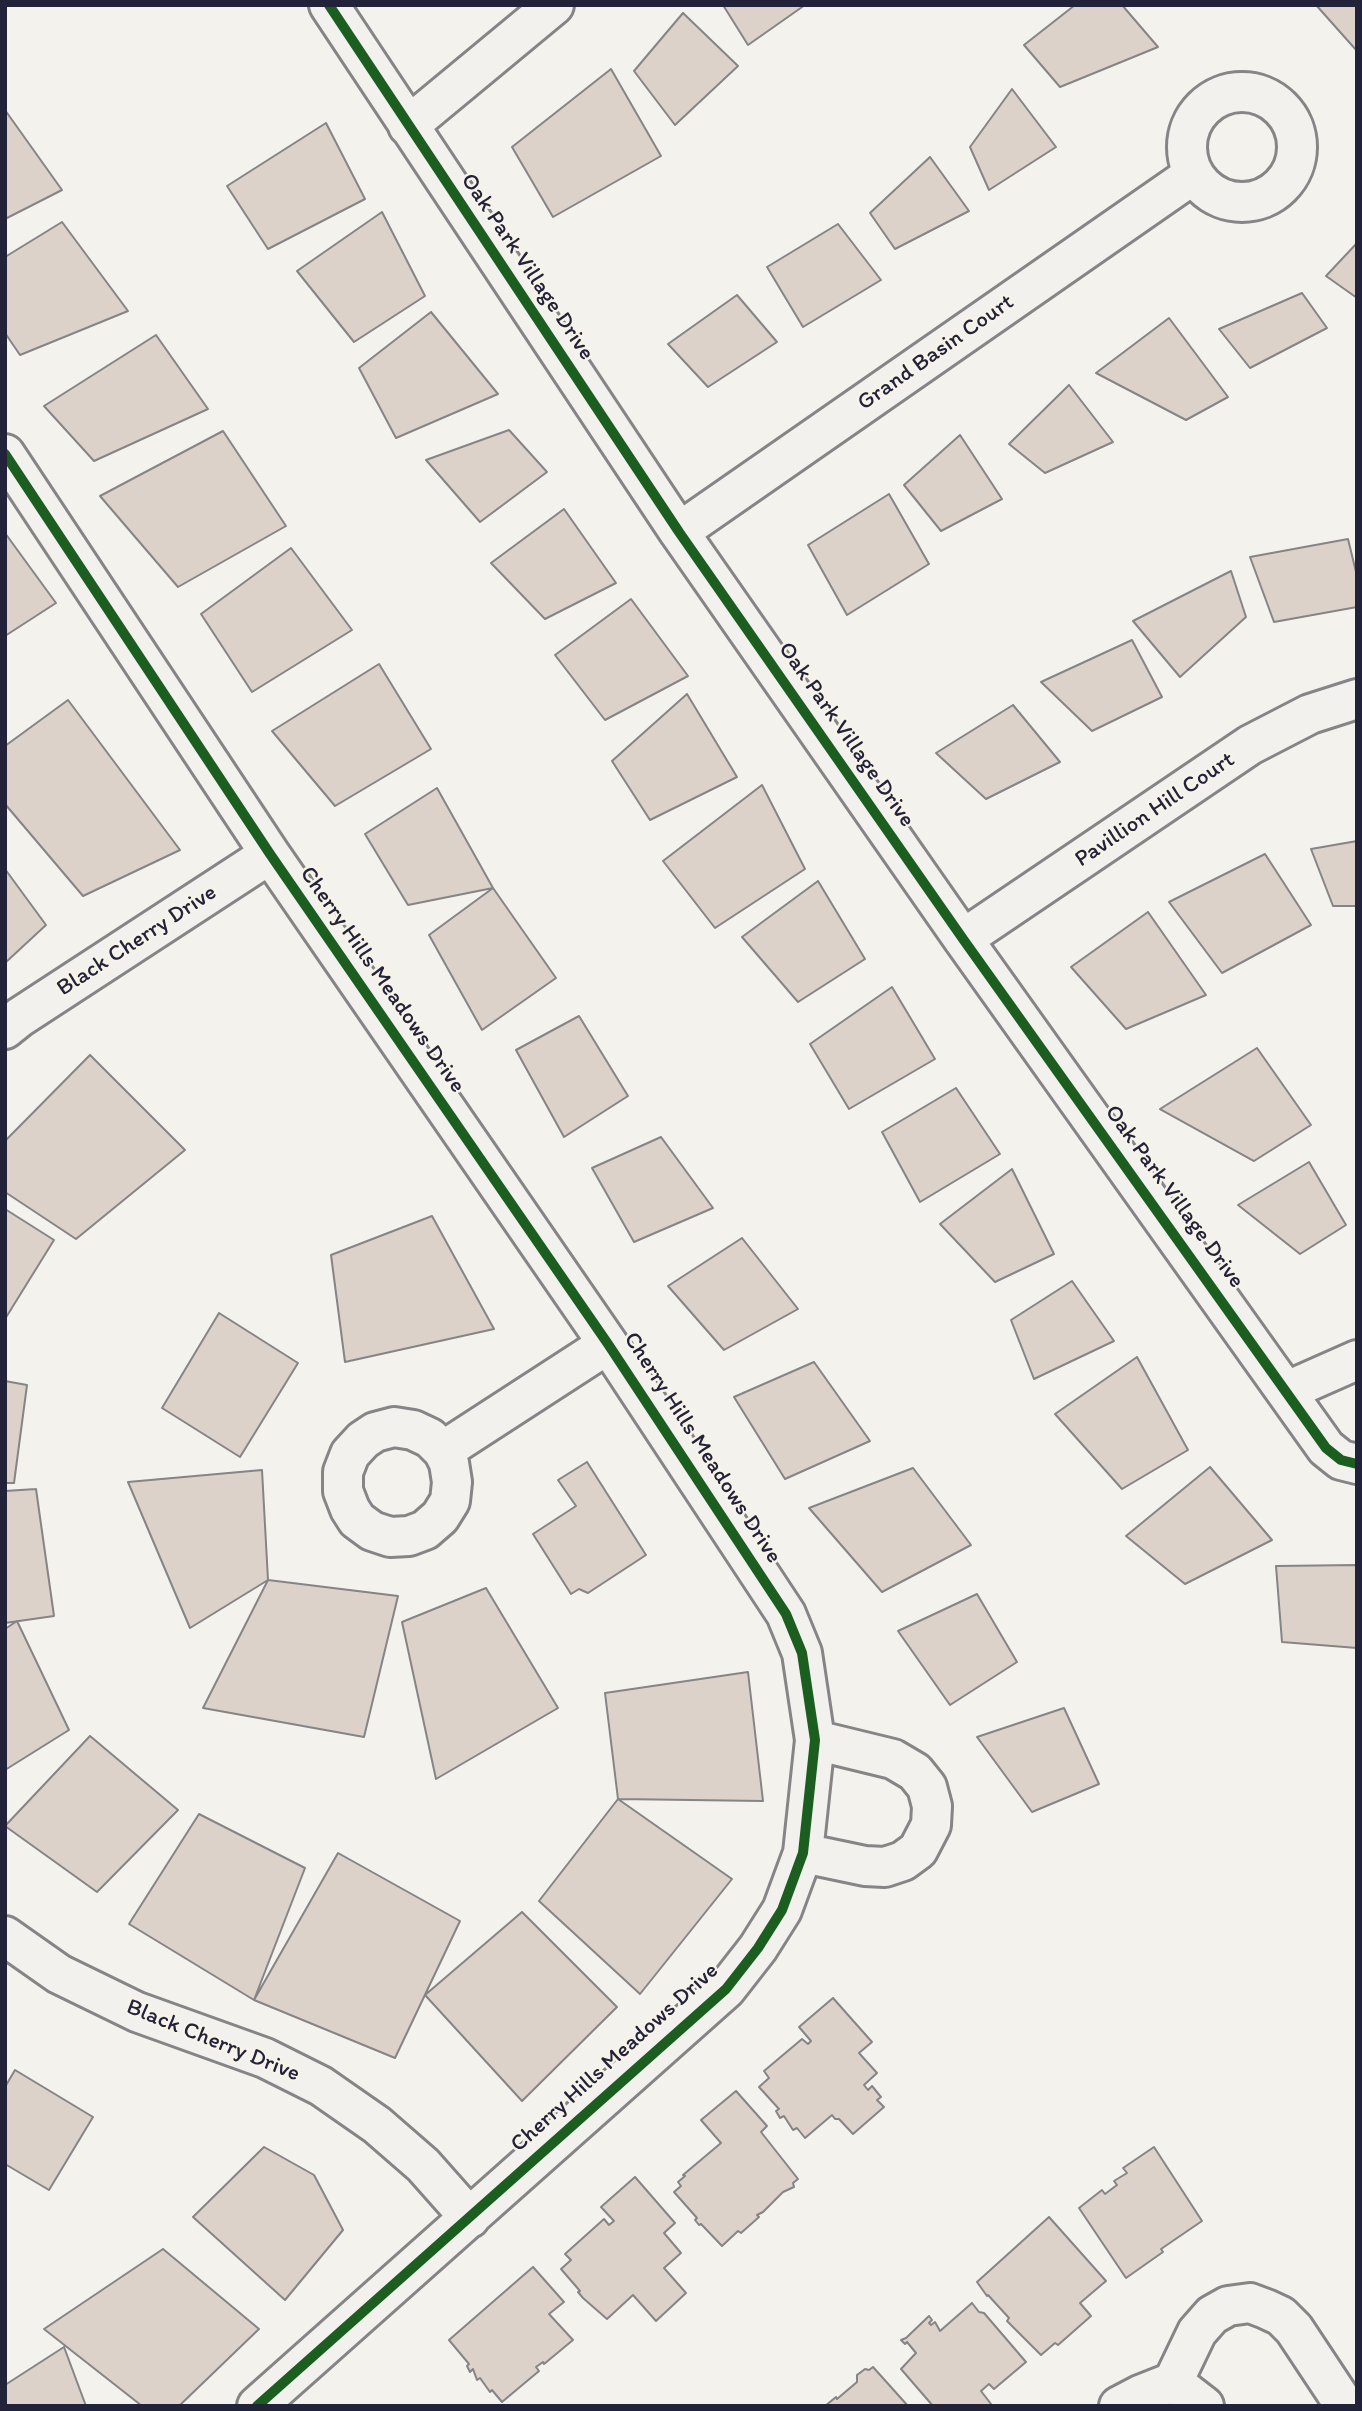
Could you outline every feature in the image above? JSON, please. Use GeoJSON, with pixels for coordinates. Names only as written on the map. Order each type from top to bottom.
{"type":"FeatureCollection","features":[{"type":"Feature","properties":{"kind":"street","name":"Oak Park Village Drive"},"geometry":{"type":"LineString","coordinates":[[329,5],[679,532],[963,939],[1326,1448],[1341,1460],[1357,1464]]}},
{"type":"Feature","properties":{"kind":"street"},"geometry":{"type":"LineString","coordinates":[[408,126],[554,5]]}},
{"type":"Feature","properties":{"kind":"street","name":"Grand Basin Court"},"geometry":{"type":"LineString","coordinates":[[679,532],[1194,174]]}},
{"type":"Feature","properties":{"kind":"street","name":"Cherry Hills Meadows Drive"},"geometry":{"type":"LineString","coordinates":[[5,454],[270,854],[608,1344],[786,1614],[802,1653],[815,1740],[803,1853],[782,1910],[758,1948],[726,1989],[257,2406]]}},
{"type":"Feature","properties":{"kind":"street","name":"Pavillion Hill Court"},"geometry":{"type":"LineString","coordinates":[[963,939],[1250,745],[1310,714],[1357,699]]}},
{"type":"Feature","properties":{"kind":"street","name":"Black Cherry Drive"},"geometry":{"type":"LineString","coordinates":[[5,1029],[270,854]]}},
{"type":"Feature","properties":{"kind":"street"},"geometry":{"type":"LineString","coordinates":[[443,1451],[608,1344]]}},
{"type":"Feature","properties":{"kind":"street"},"geometry":{"type":"LineString","coordinates":[[1286,1391],[1357,1360]]}},
{"type":"Feature","properties":{"kind":"street"},"geometry":{"type":"LineString","coordinates":[[803,1853],[865,1866],[885,1867],[903,1861],[918,1850],[931,1825],[932,1806],[927,1787],[915,1772],[893,1759],[815,1740]]}},
{"type":"Feature","properties":{"kind":"street","name":"Black Cherry Drive"},"geometry":{"type":"LineString","coordinates":[[5,1936],[60,1974],[137,2012],[265,2058],[321,2086],[377,2125],[423,2165],[470,2218]]}},
{"type":"Feature","properties":{"kind":"street"},"geometry":{"type":"LineString","coordinates":[[1119,2406],[1173,2382],[1197,2332],[1212,2315],[1228,2306],[1250,2303],[1274,2312],[1294,2329],[1345,2406]]}},
{"type":"Feature","properties":{"kind":"street"},"geometry":{"type":"LineString","coordinates":[[1173,2382],[1204,2406]]}},
{"type":"Feature","properties":{"kind":"building"},"geometry":{"type":"Polygon","coordinates":[[[723,5],[805,5],[748,45],[723,5]]]}},
{"type":"Feature","properties":{"kind":"building"},"geometry":{"type":"Polygon","coordinates":[[[1075,5],[1122,5],[1158,47],[1060,87],[1024,45],[1075,5]]]}},
{"type":"Feature","properties":{"kind":"building"},"geometry":{"type":"Polygon","coordinates":[[[1316,5],[1357,5],[1357,51],[1316,5]]]}},
{"type":"Feature","properties":{"kind":"building"},"geometry":{"type":"Polygon","coordinates":[[[683,13],[738,66],[675,125],[634,71],[683,13]]]}},
{"type":"Feature","properties":{"kind":"building"},"geometry":{"type":"Polygon","coordinates":[[[611,69],[661,156],[553,217],[512,147],[611,69]]]}},
{"type":"Feature","properties":{"kind":"building"},"geometry":{"type":"Polygon","coordinates":[[[1012,89],[1056,147],[989,190],[970,147],[1012,89]]]}},
{"type":"Feature","properties":{"kind":"building"},"geometry":{"type":"Polygon","coordinates":[[[5,110],[62,190],[5,219],[5,110]]]}},
{"type":"Feature","properties":{"kind":"building"},"geometry":{"type":"Polygon","coordinates":[[[326,123],[365,199],[268,249],[227,186],[326,123]]]}},
{"type":"Feature","properties":{"kind":"building"},"geometry":{"type":"Polygon","coordinates":[[[930,157],[969,211],[895,249],[870,213],[930,157]]]}},
{"type":"Feature","properties":{"kind":"building"},"geometry":{"type":"Polygon","coordinates":[[[382,212],[425,296],[354,342],[297,271],[382,212]]]}},
{"type":"Feature","properties":{"kind":"building"},"geometry":{"type":"Polygon","coordinates":[[[62,222],[128,311],[20,355],[5,333],[5,257],[62,222]]]}},
{"type":"Feature","properties":{"kind":"building"},"geometry":{"type":"Polygon","coordinates":[[[838,224],[881,280],[803,327],[767,267],[838,224]]]}},
{"type":"Feature","properties":{"kind":"building"},"geometry":{"type":"Polygon","coordinates":[[[1357,243],[1357,298],[1326,276],[1357,243]]]}},
{"type":"Feature","properties":{"kind":"building"},"geometry":{"type":"Polygon","coordinates":[[[1302,293],[1327,328],[1250,368],[1219,329],[1302,293]]]}},
{"type":"Feature","properties":{"kind":"building"},"geometry":{"type":"Polygon","coordinates":[[[737,295],[777,342],[708,387],[668,344],[737,295]]]}},
{"type":"Feature","properties":{"kind":"building"},"geometry":{"type":"Polygon","coordinates":[[[431,312],[498,394],[396,438],[359,368],[431,312]]]}},
{"type":"Feature","properties":{"kind":"building"},"geometry":{"type":"Polygon","coordinates":[[[1169,318],[1228,397],[1186,420],[1096,373],[1169,318]]]}},
{"type":"Feature","properties":{"kind":"building"},"geometry":{"type":"Polygon","coordinates":[[[156,335],[208,409],[94,461],[44,406],[156,335]]]}},
{"type":"Feature","properties":{"kind":"building"},"geometry":{"type":"Polygon","coordinates":[[[1069,385],[1113,442],[1045,473],[1009,444],[1069,385]]]}},
{"type":"Feature","properties":{"kind":"building"},"geometry":{"type":"Polygon","coordinates":[[[509,430],[547,472],[480,522],[426,460],[509,430]]]}},
{"type":"Feature","properties":{"kind":"building"},"geometry":{"type":"Polygon","coordinates":[[[223,431],[286,526],[178,587],[100,496],[223,431]]]}},
{"type":"Feature","properties":{"kind":"building"},"geometry":{"type":"Polygon","coordinates":[[[960,435],[1002,499],[941,531],[904,485],[960,435]]]}},
{"type":"Feature","properties":{"kind":"building"},"geometry":{"type":"Polygon","coordinates":[[[889,494],[929,564],[847,615],[808,545],[889,494]]]}},
{"type":"Feature","properties":{"kind":"building"},"geometry":{"type":"Polygon","coordinates":[[[564,509],[616,583],[545,619],[491,563],[564,509]]]}},
{"type":"Feature","properties":{"kind":"building"},"geometry":{"type":"Polygon","coordinates":[[[5,533],[56,603],[5,636],[5,533]]]}},
{"type":"Feature","properties":{"kind":"building"},"geometry":{"type":"Polygon","coordinates":[[[1348,539],[1357,576],[1357,607],[1274,622],[1250,557],[1348,539]]]}},
{"type":"Feature","properties":{"kind":"building"},"geometry":{"type":"Polygon","coordinates":[[[291,548],[352,630],[252,692],[201,614],[291,548]]]}},
{"type":"Feature","properties":{"kind":"building"},"geometry":{"type":"Polygon","coordinates":[[[1231,571],[1246,617],[1180,677],[1133,621],[1231,571]]]}},
{"type":"Feature","properties":{"kind":"building"},"geometry":{"type":"Polygon","coordinates":[[[631,599],[688,676],[605,720],[555,655],[631,599]]]}},
{"type":"Feature","properties":{"kind":"building"},"geometry":{"type":"Polygon","coordinates":[[[1132,640],[1162,697],[1092,731],[1041,682],[1132,640]]]}},
{"type":"Feature","properties":{"kind":"building"},"geometry":{"type":"Polygon","coordinates":[[[379,664],[431,749],[335,806],[272,731],[379,664]]]}},
{"type":"Feature","properties":{"kind":"building"},"geometry":{"type":"Polygon","coordinates":[[[687,694],[737,777],[650,820],[612,761],[687,694]]]}},
{"type":"Feature","properties":{"kind":"building"},"geometry":{"type":"Polygon","coordinates":[[[68,700],[180,850],[83,896],[5,804],[5,746],[68,700]]]}},
{"type":"Feature","properties":{"kind":"building"},"geometry":{"type":"Polygon","coordinates":[[[1013,705],[1060,762],[986,799],[936,753],[1013,705]]]}},
{"type":"Feature","properties":{"kind":"building"},"geometry":{"type":"Polygon","coordinates":[[[762,785],[805,869],[715,928],[663,861],[762,785]]]}},
{"type":"Feature","properties":{"kind":"building"},"geometry":{"type":"Polygon","coordinates":[[[437,788],[493,888],[408,905],[365,834],[437,788]]]}},
{"type":"Feature","properties":{"kind":"building"},"geometry":{"type":"Polygon","coordinates":[[[1357,841],[1357,906],[1333,906],[1311,849],[1357,841]]]}},
{"type":"Feature","properties":{"kind":"building"},"geometry":{"type":"Polygon","coordinates":[[[1265,854],[1311,925],[1222,973],[1169,902],[1265,854]]]}},
{"type":"Feature","properties":{"kind":"building"},"geometry":{"type":"Polygon","coordinates":[[[5,869],[46,925],[5,963],[5,869]]]}},
{"type":"Feature","properties":{"kind":"building"},"geometry":{"type":"Polygon","coordinates":[[[818,881],[865,959],[798,1002],[742,937],[818,881]]]}},
{"type":"Feature","properties":{"kind":"building"},"geometry":{"type":"Polygon","coordinates":[[[493,888],[556,978],[482,1030],[429,935],[493,888]]]}},
{"type":"Feature","properties":{"kind":"building"},"geometry":{"type":"Polygon","coordinates":[[[1148,912],[1206,995],[1126,1029],[1071,967],[1148,912]]]}},
{"type":"Feature","properties":{"kind":"building"},"geometry":{"type":"Polygon","coordinates":[[[892,987],[935,1059],[849,1109],[810,1044],[892,987]]]}},
{"type":"Feature","properties":{"kind":"building"},"geometry":{"type":"Polygon","coordinates":[[[579,1016],[628,1096],[564,1137],[516,1050],[579,1016]]]}},
{"type":"Feature","properties":{"kind":"building"},"geometry":{"type":"Polygon","coordinates":[[[1257,1048],[1311,1125],[1254,1161],[1160,1109],[1257,1048]]]}},
{"type":"Feature","properties":{"kind":"building"},"geometry":{"type":"Polygon","coordinates":[[[90,1055],[185,1150],[76,1239],[5,1192],[5,1141],[90,1055]]]}},
{"type":"Feature","properties":{"kind":"building"},"geometry":{"type":"Polygon","coordinates":[[[956,1088],[1000,1154],[920,1202],[882,1132],[956,1088]]]}},
{"type":"Feature","properties":{"kind":"building"},"geometry":{"type":"Polygon","coordinates":[[[661,1137],[713,1208],[634,1242],[592,1168],[661,1137]]]}},
{"type":"Feature","properties":{"kind":"building"},"geometry":{"type":"Polygon","coordinates":[[[1309,1162],[1346,1225],[1300,1254],[1238,1205],[1309,1162]]]}},
{"type":"Feature","properties":{"kind":"building"},"geometry":{"type":"Polygon","coordinates":[[[1012,1169],[1054,1254],[995,1282],[940,1224],[1012,1169]]]}},
{"type":"Feature","properties":{"kind":"building"},"geometry":{"type":"Polygon","coordinates":[[[5,1209],[54,1240],[5,1319],[5,1209]]]}},
{"type":"Feature","properties":{"kind":"building"},"geometry":{"type":"Polygon","coordinates":[[[432,1216],[494,1329],[345,1362],[331,1255],[432,1216]]]}},
{"type":"Feature","properties":{"kind":"building"},"geometry":{"type":"Polygon","coordinates":[[[742,1238],[798,1309],[724,1350],[668,1286],[742,1238]]]}},
{"type":"Feature","properties":{"kind":"building"},"geometry":{"type":"Polygon","coordinates":[[[1072,1281],[1114,1341],[1034,1379],[1011,1320],[1072,1281]]]}},
{"type":"Feature","properties":{"kind":"building"},"geometry":{"type":"Polygon","coordinates":[[[219,1313],[298,1363],[240,1457],[162,1408],[219,1313]]]}},
{"type":"Feature","properties":{"kind":"building"},"geometry":{"type":"Polygon","coordinates":[[[1137,1357],[1188,1450],[1122,1489],[1055,1414],[1137,1357]]]}},
{"type":"Feature","properties":{"kind":"building"},"geometry":{"type":"Polygon","coordinates":[[[814,1362],[870,1441],[785,1479],[734,1397],[814,1362]]]}},
{"type":"Feature","properties":{"kind":"building"},"geometry":{"type":"Polygon","coordinates":[[[5,1381],[27,1385],[14,1483],[5,1483],[5,1381]]]}},
{"type":"Feature","properties":{"kind":"building"},"geometry":{"type":"Polygon","coordinates":[[[587,1462],[646,1555],[588,1593],[579,1589],[571,1594],[533,1534],[576,1506],[558,1480],[587,1462]]]}},
{"type":"Feature","properties":{"kind":"building"},"geometry":{"type":"Polygon","coordinates":[[[1210,1467],[1272,1540],[1185,1584],[1126,1536],[1210,1467]]]}},
{"type":"Feature","properties":{"kind":"building"},"geometry":{"type":"Polygon","coordinates":[[[913,1468],[971,1545],[882,1592],[809,1508],[913,1468]]]}},
{"type":"Feature","properties":{"kind":"building"},"geometry":{"type":"Polygon","coordinates":[[[262,1470],[268,1580],[190,1628],[128,1482],[262,1470]]]}},
{"type":"Feature","properties":{"kind":"building"},"geometry":{"type":"Polygon","coordinates":[[[36,1489],[54,1616],[5,1623],[5,1491],[36,1489]]]}},
{"type":"Feature","properties":{"kind":"building"},"geometry":{"type":"Polygon","coordinates":[[[1357,1565],[1357,1648],[1282,1642],[1276,1566],[1357,1565]]]}},
{"type":"Feature","properties":{"kind":"building"},"geometry":{"type":"Polygon","coordinates":[[[268,1580],[398,1596],[364,1737],[203,1708],[268,1580]]]}},
{"type":"Feature","properties":{"kind":"building"},"geometry":{"type":"Polygon","coordinates":[[[486,1588],[558,1708],[436,1779],[402,1622],[486,1588]]]}},
{"type":"Feature","properties":{"kind":"building"},"geometry":{"type":"Polygon","coordinates":[[[977,1594],[1017,1662],[950,1705],[898,1631],[977,1594]]]}},
{"type":"Feature","properties":{"kind":"building"},"geometry":{"type":"Polygon","coordinates":[[[17,1621],[69,1730],[5,1770],[5,1629],[17,1621]]]}},
{"type":"Feature","properties":{"kind":"building"},"geometry":{"type":"Polygon","coordinates":[[[748,1672],[763,1801],[618,1799],[605,1693],[748,1672]]]}},
{"type":"Feature","properties":{"kind":"building"},"geometry":{"type":"Polygon","coordinates":[[[1064,1708],[1099,1784],[1032,1812],[977,1737],[1064,1708]]]}},
{"type":"Feature","properties":{"kind":"building"},"geometry":{"type":"Polygon","coordinates":[[[90,1736],[178,1810],[97,1892],[5,1826],[90,1736]]]}},
{"type":"Feature","properties":{"kind":"building"},"geometry":{"type":"Polygon","coordinates":[[[618,1799],[732,1879],[640,1994],[539,1901],[618,1799]]]}},
{"type":"Feature","properties":{"kind":"building"},"geometry":{"type":"Polygon","coordinates":[[[199,1814],[305,1868],[254,2000],[129,1924],[199,1814]]]}},
{"type":"Feature","properties":{"kind":"building"},"geometry":{"type":"Polygon","coordinates":[[[338,1853],[460,1921],[395,2058],[254,2000],[338,1853]]]}},
{"type":"Feature","properties":{"kind":"building"},"geometry":{"type":"Polygon","coordinates":[[[522,1912],[617,2007],[522,2101],[425,1995],[522,1912]]]}},
{"type":"Feature","properties":{"kind":"building"},"geometry":{"type":"Polygon","coordinates":[[[833,1998],[872,2042],[859,2053],[877,2073],[864,2085],[868,2090],[872,2086],[881,2097],[877,2100],[884,2107],[853,2134],[832,2115],[805,2138],[797,2128],[793,2130],[784,2116],[780,2118],[776,2111],[779,2109],[759,2087],[769,2078],[764,2071],[802,2039],[808,2044],[811,2041],[799,2027],[833,1998]]]}},
{"type":"Feature","properties":{"kind":"building"},"geometry":{"type":"Polygon","coordinates":[[[15,2070],[93,2117],[49,2190],[5,2164],[5,2087],[15,2070]]]}},
{"type":"Feature","properties":{"kind":"building"},"geometry":{"type":"Polygon","coordinates":[[[736,2091],[767,2126],[761,2132],[798,2179],[793,2183],[794,2187],[783,2192],[741,2233],[738,2231],[722,2246],[699,2225],[695,2220],[697,2218],[674,2192],[681,2186],[678,2182],[685,2176],[683,2175],[721,2143],[701,2120],[736,2091]]]}},
{"type":"Feature","properties":{"kind":"building"},"geometry":{"type":"Polygon","coordinates":[[[264,2147],[314,2175],[343,2230],[285,2300],[193,2217],[264,2147]]]}},
{"type":"Feature","properties":{"kind":"building"},"geometry":{"type":"Polygon","coordinates":[[[1154,2147],[1202,2221],[1161,2249],[1163,2252],[1126,2278],[1079,2208],[1102,2190],[1105,2194],[1117,2185],[1114,2181],[1127,2173],[1123,2168],[1154,2147]]]}},
{"type":"Feature","properties":{"kind":"building"},"geometry":{"type":"Polygon","coordinates":[[[635,2177],[675,2223],[664,2233],[681,2253],[664,2268],[686,2293],[656,2321],[633,2295],[607,2319],[583,2298],[561,2269],[571,2260],[565,2254],[604,2219],[609,2225],[614,2221],[601,2207],[635,2177]]]}},
{"type":"Feature","properties":{"kind":"building"},"geometry":{"type":"Polygon","coordinates":[[[1049,2217],[1106,2281],[1080,2303],[1091,2316],[1058,2345],[1055,2343],[1041,2355],[1007,2321],[1009,2318],[977,2282],[1049,2217]]]}},
{"type":"Feature","properties":{"kind":"building"},"geometry":{"type":"Polygon","coordinates":[[[163,2249],[259,2329],[179,2406],[142,2406],[44,2329],[163,2249]]]}},
{"type":"Feature","properties":{"kind":"building"},"geometry":{"type":"Polygon","coordinates":[[[533,2267],[564,2302],[549,2314],[573,2340],[544,2364],[543,2362],[536,2367],[539,2371],[502,2402],[480,2378],[477,2380],[473,2369],[470,2372],[467,2366],[469,2364],[449,2340],[533,2267]]]}},
{"type":"Feature","properties":{"kind":"building"},"geometry":{"type":"Polygon","coordinates":[[[972,2303],[979,2312],[984,2313],[1026,2362],[994,2389],[989,2384],[981,2391],[990,2406],[933,2406],[901,2369],[916,2353],[907,2342],[905,2344],[901,2340],[929,2316],[932,2320],[929,2323],[931,2325],[935,2322],[940,2331],[972,2303]]]}},
{"type":"Feature","properties":{"kind":"building"},"geometry":{"type":"Polygon","coordinates":[[[64,2347],[86,2406],[5,2406],[5,2385],[64,2347]]]}},
{"type":"Feature","properties":{"kind":"building"},"geometry":{"type":"Polygon","coordinates":[[[873,2367],[908,2406],[825,2406],[857,2382],[857,2375],[873,2367]]]}},
{"type":"Feature","properties":{"kind":"cycle path"},"geometry":{"type":"LineString","coordinates":[[329,5],[679,532],[963,939],[1326,1448],[1341,1460],[1357,1464]]}},
{"type":"Feature","properties":{"kind":"cycle path"},"geometry":{"type":"LineString","coordinates":[[5,454],[270,854],[608,1344],[786,1614],[802,1653],[815,1740],[803,1853],[782,1910],[758,1948],[726,1989],[257,2406]]}}]}
